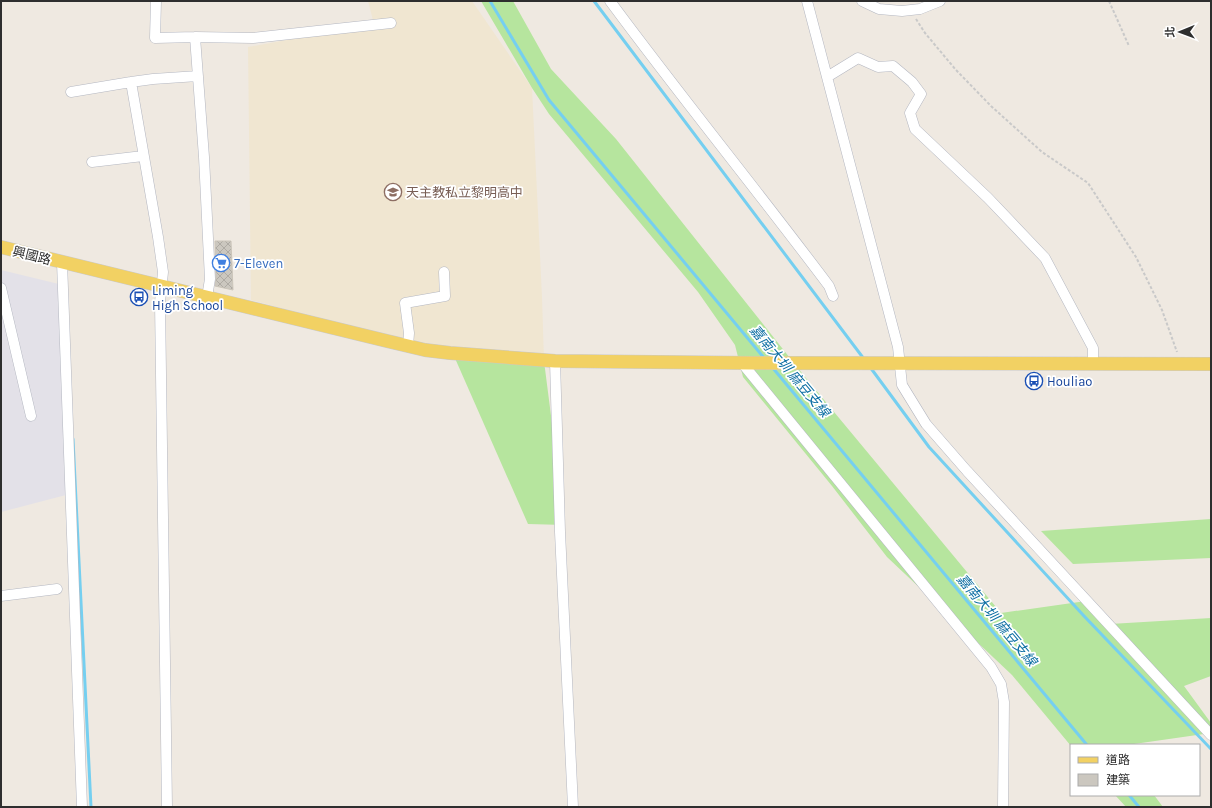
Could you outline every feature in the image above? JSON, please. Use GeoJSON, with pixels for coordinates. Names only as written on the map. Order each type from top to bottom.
{"type":"FeatureCollection","features":[{"type":"Feature","properties":{"kind":"main road","name":"興國路"},"geometry":{"type":"LineString","coordinates":[[1,247],[408,346],[450,353],[555,361],[1211,364]]}},
{"type":"Feature","properties":{"kind":"street"},"geometry":{"type":"LineString","coordinates":[[156,1],[155,38],[253,38],[391,22]]}},
{"type":"Feature","properties":{"kind":"street"},"geometry":{"type":"LineString","coordinates":[[610,1],[666,78],[759,194],[829,286],[833,296]]}},
{"type":"Feature","properties":{"kind":"street"},"geometry":{"type":"LineString","coordinates":[[807,1],[898,347],[902,385],[926,424],[966,471],[1211,735]]}},
{"type":"Feature","properties":{"kind":"street"},"geometry":{"type":"LineString","coordinates":[[862,1],[879,9],[908,10],[920,9],[940,1]]}},
{"type":"Feature","properties":{"kind":"street"},"geometry":{"type":"LineString","coordinates":[[195,37],[210,279],[207,297]]}},
{"type":"Feature","properties":{"kind":"street"},"geometry":{"type":"LineString","coordinates":[[827,76],[858,58],[878,67],[893,66],[912,82],[921,94],[910,113],[915,129],[988,198],[1045,258],[1093,348],[1093,364]]}},
{"type":"Feature","properties":{"kind":"street"},"geometry":{"type":"LineString","coordinates":[[71,92],[153,79],[198,76]]}},
{"type":"Feature","properties":{"kind":"street"},"geometry":{"type":"LineString","coordinates":[[131,82],[163,272],[160,302],[167,807]]}},
{"type":"Feature","properties":{"kind":"street"},"geometry":{"type":"LineString","coordinates":[[92,162],[143,156]]}},
{"type":"Feature","properties":{"kind":"street"},"geometry":{"type":"LineString","coordinates":[[62,262],[82,807]]}},
{"type":"Feature","properties":{"kind":"street"},"geometry":{"type":"LineString","coordinates":[[408,346],[409,333],[405,303],[445,296],[444,272]]}},
{"type":"Feature","properties":{"kind":"street"},"geometry":{"type":"LineString","coordinates":[[1,288],[31,416]]}},
{"type":"Feature","properties":{"kind":"street"},"geometry":{"type":"LineString","coordinates":[[555,361],[560,532],[572,807]]}},
{"type":"Feature","properties":{"kind":"street"},"geometry":{"type":"LineString","coordinates":[[748,363],[991,668],[1001,684],[1005,722],[1003,807]]}},
{"type":"Feature","properties":{"kind":"street"},"geometry":{"type":"LineString","coordinates":[[1,596],[57,589]]}},
{"type":"Feature","properties":{"kind":"path"},"geometry":{"type":"LineString","coordinates":[[1109,1],[1129,46]]}},
{"type":"Feature","properties":{"kind":"path"},"geometry":{"type":"LineString","coordinates":[[908,10],[956,70],[991,106],[1042,152],[1088,183],[1136,258],[1162,310],[1174,347],[1184,364]]}},
{"type":"Feature","properties":{"kind":"shaded area","name":"天主教私立黎明高中"},"geometry":{"type":"Polygon","coordinates":[[[368,1],[472,1],[532,88],[544,361],[454,356],[251,300],[248,47],[374,24],[368,1]]]}},
{"type":"Feature","properties":{"kind":"shaded area"},"geometry":{"type":"Polygon","coordinates":[[[1,270],[63,285],[66,495],[1,512],[1,270]]]}},
{"type":"Feature","properties":{"kind":"green space"},"geometry":{"type":"Polygon","coordinates":[[[481,1],[513,1],[551,69],[616,139],[805,377],[1001,613],[1093,600],[1110,624],[1211,618],[1211,676],[1184,686],[1211,723],[1211,733],[1134,744],[1070,745],[1012,675],[887,557],[832,486],[743,377],[735,345],[698,292],[549,114],[481,1]]]}},
{"type":"Feature","properties":{"kind":"green space"},"geometry":{"type":"Polygon","coordinates":[[[454,356],[544,361],[565,525],[528,524],[454,356]]]}},
{"type":"Feature","properties":{"kind":"green space"},"geometry":{"type":"Polygon","coordinates":[[[1211,519],[1211,558],[1073,564],[1041,531],[1211,519]]]}},
{"type":"Feature","properties":{"kind":"green space"},"geometry":{"type":"Polygon","coordinates":[[[1116,796],[1155,796],[1163,807],[1126,807],[1116,796]]]}},
{"type":"Feature","properties":{"kind":"building","name":"7-Eleven"},"geometry":{"type":"Polygon","coordinates":[[[215,241],[231,241],[233,290],[215,286],[215,241]]]}},
{"type":"Feature","properties":{"kind":"waterway","name":"嘉南大圳 麻豆支線"},"geometry":{"type":"LineString","coordinates":[[490,1],[549,100],[765,359]]}},
{"type":"Feature","properties":{"kind":"waterway"},"geometry":{"type":"LineString","coordinates":[[594,1],[864,359]]}},
{"type":"Feature","properties":{"kind":"waterway","name":"嘉南大圳 麻豆支線"},"geometry":{"type":"LineString","coordinates":[[772,367],[1086,744]]}},
{"type":"Feature","properties":{"kind":"waterway"},"geometry":{"type":"LineString","coordinates":[[870,367],[929,447],[1084,616],[1211,749]]}},
{"type":"Feature","properties":{"kind":"waterway"},"geometry":{"type":"LineString","coordinates":[[73,439],[91,807]]}},
{"type":"Feature","properties":{"kind":"waterway","name":"嘉南大圳 麻豆支線"},"geometry":{"type":"LineString","coordinates":[[1130,796],[1139,807]]}},
{"type":"Feature","properties":{"kind":"place","name":"天主教私立黎明高中"},"geometry":{"type":"Point","coordinates":[393,192]}},
{"type":"Feature","properties":{"kind":"place","name":"7-Eleven"},"geometry":{"type":"Point","coordinates":[221,263]}},
{"type":"Feature","properties":{"kind":"place","name":"Liming High School"},"geometry":{"type":"Point","coordinates":[139,297]}},
{"type":"Feature","properties":{"kind":"place","name":"Houliao"},"geometry":{"type":"Point","coordinates":[1034,381]}}]}
